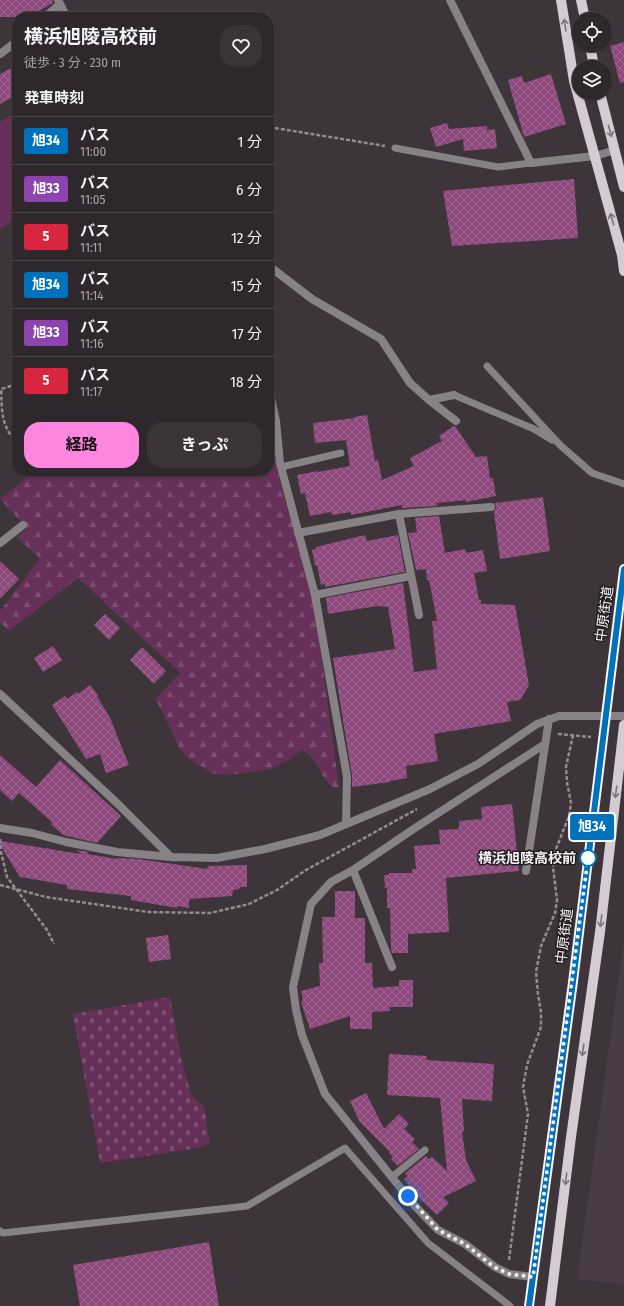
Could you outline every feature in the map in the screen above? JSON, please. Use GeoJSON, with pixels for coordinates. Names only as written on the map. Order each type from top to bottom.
{"type":"FeatureCollection","features":[{"type":"Feature","properties":{"kind":"main road"},"geometry":{"type":"LineString","coordinates":[[561,0],[574,81],[622,255],[624,271]]}},
{"type":"Feature","properties":{"kind":"main road"},"geometry":{"type":"LineString","coordinates":[[581,0],[584,12]]}},
{"type":"Feature","properties":{"kind":"main road"},"geometry":{"type":"LineString","coordinates":[[602,100],[624,187]]}},
{"type":"Feature","properties":{"kind":"main road","name":"中原街道"},"geometry":{"type":"LineString","coordinates":[[529,1306],[573,982],[624,569]]}},
{"type":"Feature","properties":{"kind":"main road"},"geometry":{"type":"LineString","coordinates":[[550,1306],[571,1137],[600,932],[624,726]]}},
{"type":"Feature","properties":{"kind":"street"},"geometry":{"type":"LineString","coordinates":[[450,0],[531,163],[594,156],[615,150]]}},
{"type":"Feature","properties":{"kind":"street"},"geometry":{"type":"LineString","coordinates":[[50,12],[59,2],[64,12]]}},
{"type":"Feature","properties":{"kind":"street"},"geometry":{"type":"LineString","coordinates":[[0,54],[12,45]]}},
{"type":"Feature","properties":{"kind":"street"},"geometry":{"type":"LineString","coordinates":[[274,270],[312,299],[381,339],[410,383],[456,421]]}},
{"type":"Feature","properties":{"kind":"street"},"geometry":{"type":"LineString","coordinates":[[429,400],[454,395]]}},
{"type":"Feature","properties":{"kind":"street"},"geometry":{"type":"LineString","coordinates":[[274,412],[281,467],[315,595],[346,777],[346,824]]}},
{"type":"Feature","properties":{"kind":"street"},"geometry":{"type":"LineString","coordinates":[[298,533],[399,514],[491,507]]}},
{"type":"Feature","properties":{"kind":"street"},"geometry":{"type":"LineString","coordinates":[[399,514],[419,615]]}},
{"type":"Feature","properties":{"kind":"street"},"geometry":{"type":"LineString","coordinates":[[0,543],[23,525]]}},
{"type":"Feature","properties":{"kind":"street"},"geometry":{"type":"LineString","coordinates":[[315,595],[411,576]]}},
{"type":"Feature","properties":{"kind":"street"},"geometry":{"type":"LineString","coordinates":[[0,694],[118,804],[171,857]]}},
{"type":"Feature","properties":{"kind":"street"},"geometry":{"type":"LineString","coordinates":[[0,828],[32,833],[66,842],[117,852],[171,857],[217,858],[265,849],[320,835],[430,789],[478,764],[537,724],[549,719],[559,716],[624,716]]}},
{"type":"Feature","properties":{"kind":"street"},"geometry":{"type":"LineString","coordinates":[[526,871],[549,719]]}},
{"type":"Feature","properties":{"kind":"street"},"geometry":{"type":"LineString","coordinates":[[533,1277],[507,1272],[494,1267],[465,1244],[438,1230],[415,1206],[325,1094],[302,1035],[293,987],[311,904],[330,882],[353,870],[545,744]]}},
{"type":"Feature","properties":{"kind":"street"},"geometry":{"type":"LineString","coordinates":[[353,870],[392,967]]}},
{"type":"Feature","properties":{"kind":"lane"},"geometry":{"type":"LineString","coordinates":[[395,148],[498,167],[531,163]]}},
{"type":"Feature","properties":{"kind":"lane"},"geometry":{"type":"LineString","coordinates":[[487,366],[560,445],[592,473],[624,484]]}},
{"type":"Feature","properties":{"kind":"lane"},"geometry":{"type":"LineString","coordinates":[[454,395],[534,429],[560,445]]}},
{"type":"Feature","properties":{"kind":"lane"},"geometry":{"type":"LineString","coordinates":[[281,467],[340,453]]}},
{"type":"Feature","properties":{"kind":"lane"},"geometry":{"type":"LineString","coordinates":[[0,1231],[3,1233],[247,1206],[345,1148],[428,1243],[510,1306]]}},
{"type":"Feature","properties":{"kind":"lane"},"geometry":{"type":"LineString","coordinates":[[392,1177],[425,1150]]}},
{"type":"Feature","properties":{"kind":"path"},"geometry":{"type":"LineString","coordinates":[[274,128],[395,148]]}},
{"type":"Feature","properties":{"kind":"path"},"geometry":{"type":"LineString","coordinates":[[12,386],[2,389],[2,415],[9,434],[12,438]]}},
{"type":"Feature","properties":{"kind":"path"},"geometry":{"type":"LineString","coordinates":[[546,733],[603,738]]}},
{"type":"Feature","properties":{"kind":"path"},"geometry":{"type":"LineString","coordinates":[[507,1272],[528,1114],[523,1087],[526,1065],[541,1027],[541,1012],[536,972],[541,946],[556,913],[557,900],[553,867],[554,854],[569,816],[571,803],[566,767],[573,736]]}},
{"type":"Feature","properties":{"kind":"path"},"geometry":{"type":"LineString","coordinates":[[0,832],[1,852],[7,877],[47,930],[54,944]]}},
{"type":"Feature","properties":{"kind":"shaded area"},"geometry":{"type":"Polygon","coordinates":[[[624,939],[624,1284],[577,1279],[624,939]]]}},
{"type":"Feature","properties":{"kind":"green space"},"geometry":{"type":"Polygon","coordinates":[[[12,114],[12,221],[0,229],[0,122],[12,114]]]}},
{"type":"Feature","properties":{"kind":"green space"},"geometry":{"type":"Polygon","coordinates":[[[274,443],[280,482],[313,595],[339,787],[333,787],[328,783],[316,763],[302,750],[290,759],[270,769],[230,775],[214,774],[189,759],[180,750],[155,699],[180,673],[78,578],[9,631],[0,622],[0,611],[40,558],[17,538],[27,528],[0,499],[29,476],[274,476],[274,443]]]}},
{"type":"Feature","properties":{"kind":"green space"},"geometry":{"type":"Polygon","coordinates":[[[170,997],[182,1064],[192,1096],[204,1107],[210,1144],[197,1148],[100,1163],[73,1014],[170,997]]]}},
{"type":"Feature","properties":{"kind":"building"},"geometry":{"type":"Polygon","coordinates":[[[0,0],[53,0],[53,3],[37,12],[12,12],[12,17],[0,17],[0,0]]]}},
{"type":"Feature","properties":{"kind":"building"},"geometry":{"type":"Polygon","coordinates":[[[624,42],[624,82],[620,83],[612,52],[612,45],[624,42]]]}},
{"type":"Feature","properties":{"kind":"building"},"geometry":{"type":"Polygon","coordinates":[[[12,68],[12,98],[0,104],[0,74],[12,68]]]}},
{"type":"Feature","properties":{"kind":"building"},"geometry":{"type":"Polygon","coordinates":[[[551,74],[566,124],[524,137],[508,80],[522,76],[524,83],[551,74]]]}},
{"type":"Feature","properties":{"kind":"building"},"geometry":{"type":"Polygon","coordinates":[[[447,123],[449,129],[487,126],[487,130],[495,129],[497,148],[464,151],[463,139],[436,147],[430,128],[447,123]]]}},
{"type":"Feature","properties":{"kind":"building"},"geometry":{"type":"Polygon","coordinates":[[[574,179],[578,238],[452,246],[443,191],[574,179]]]}},
{"type":"Feature","properties":{"kind":"building"},"geometry":{"type":"Polygon","coordinates":[[[367,415],[375,461],[378,460],[382,480],[414,466],[410,458],[442,441],[439,436],[455,426],[476,457],[487,456],[490,478],[493,478],[496,496],[466,502],[466,500],[437,503],[438,506],[402,508],[402,505],[351,515],[351,512],[332,515],[331,512],[310,516],[305,493],[301,494],[297,475],[350,466],[346,440],[315,443],[313,423],[355,418],[354,417],[367,415]]]}},
{"type":"Feature","properties":{"kind":"building"},"geometry":{"type":"Polygon","coordinates":[[[543,497],[550,551],[500,559],[494,512],[496,507],[495,503],[543,497]]]}},
{"type":"Feature","properties":{"kind":"building"},"geometry":{"type":"Polygon","coordinates":[[[439,516],[445,553],[465,549],[466,553],[483,550],[487,571],[474,573],[481,604],[515,605],[529,685],[520,700],[507,702],[511,721],[434,734],[438,761],[406,766],[407,778],[390,782],[352,787],[352,776],[333,658],[395,649],[388,607],[377,606],[328,614],[326,598],[403,583],[414,672],[437,669],[432,621],[437,621],[429,580],[427,580],[426,569],[416,570],[408,533],[417,532],[415,518],[439,516]]]}},
{"type":"Feature","properties":{"kind":"building"},"geometry":{"type":"Polygon","coordinates":[[[365,535],[367,541],[398,535],[405,572],[325,587],[325,584],[321,585],[312,550],[316,549],[316,547],[365,535]]]}},
{"type":"Feature","properties":{"kind":"building"},"geometry":{"type":"Polygon","coordinates":[[[0,561],[19,579],[0,599],[0,561]]]}},
{"type":"Feature","properties":{"kind":"building"},"geometry":{"type":"Polygon","coordinates":[[[105,614],[120,628],[109,640],[94,625],[105,614]]]}},
{"type":"Feature","properties":{"kind":"building"},"geometry":{"type":"Polygon","coordinates":[[[53,646],[62,660],[43,672],[34,658],[53,646]]]}},
{"type":"Feature","properties":{"kind":"building"},"geometry":{"type":"Polygon","coordinates":[[[142,647],[166,671],[154,684],[130,660],[142,647]]]}},
{"type":"Feature","properties":{"kind":"building"},"geometry":{"type":"Polygon","coordinates":[[[90,685],[98,695],[97,696],[110,718],[129,765],[106,773],[100,754],[86,759],[52,705],[65,696],[67,699],[77,692],[78,694],[90,685]]]}},
{"type":"Feature","properties":{"kind":"building"},"geometry":{"type":"Polygon","coordinates":[[[0,755],[36,787],[60,760],[121,816],[97,843],[63,835],[51,824],[52,822],[19,793],[12,801],[0,790],[0,755]]]}},
{"type":"Feature","properties":{"kind":"building"},"geometry":{"type":"Polygon","coordinates":[[[512,804],[519,871],[446,878],[449,932],[408,934],[408,953],[392,953],[390,908],[387,908],[387,888],[385,888],[384,875],[389,875],[389,873],[412,873],[412,869],[416,869],[414,846],[440,844],[439,830],[459,829],[459,821],[482,819],[481,807],[512,804]]]}},
{"type":"Feature","properties":{"kind":"building"},"geometry":{"type":"Polygon","coordinates":[[[0,841],[81,854],[77,850],[89,852],[87,854],[117,859],[138,859],[207,869],[208,866],[247,865],[247,887],[240,887],[239,889],[233,890],[232,896],[189,899],[189,908],[178,906],[177,908],[131,900],[131,896],[67,889],[67,885],[20,877],[0,845],[0,841]]]}},
{"type":"Feature","properties":{"kind":"building"},"geometry":{"type":"Polygon","coordinates":[[[335,891],[355,891],[355,918],[365,918],[365,963],[372,963],[373,988],[399,986],[399,980],[413,980],[413,1007],[390,1007],[390,1011],[372,1012],[372,1029],[350,1029],[350,1016],[310,1029],[301,1002],[303,1001],[301,991],[320,986],[319,963],[323,963],[322,917],[335,917],[335,891]]]}},
{"type":"Feature","properties":{"kind":"building"},"geometry":{"type":"Polygon","coordinates":[[[168,935],[171,959],[149,962],[146,938],[168,935]]]}},
{"type":"Feature","properties":{"kind":"building"},"geometry":{"type":"Polygon","coordinates":[[[389,1054],[427,1056],[426,1060],[494,1064],[492,1101],[462,1099],[464,1132],[462,1132],[466,1160],[476,1181],[443,1197],[449,1203],[437,1215],[420,1199],[404,1179],[408,1176],[405,1173],[426,1156],[429,1159],[432,1157],[447,1171],[440,1098],[387,1095],[389,1054]]]}},
{"type":"Feature","properties":{"kind":"building"},"geometry":{"type":"Polygon","coordinates":[[[366,1093],[384,1129],[399,1114],[409,1124],[404,1129],[415,1139],[412,1142],[419,1149],[398,1166],[391,1159],[393,1157],[389,1153],[390,1152],[359,1121],[350,1101],[366,1093]]]}},
{"type":"Feature","properties":{"kind":"building"},"geometry":{"type":"Polygon","coordinates":[[[209,1242],[219,1306],[80,1306],[73,1265],[209,1242]]]}},
{"type":"Feature","properties":{"kind":"bus line","name":"旭34"},"geometry":{"type":"LineString","coordinates":[[529,1306],[573,982],[613,648],[624,569]]}},
{"type":"Feature","properties":{"kind":"place","name":"横浜旭陵高校前"},"geometry":{"type":"Point","coordinates":[588,858]}},
{"type":"Feature","properties":{"kind":"route"},"geometry":{"type":"LineString","coordinates":[[408,1196],[415,1206],[438,1230],[465,1244],[494,1267],[509,1274],[533,1277],[573,982],[588,858]]}}]}
